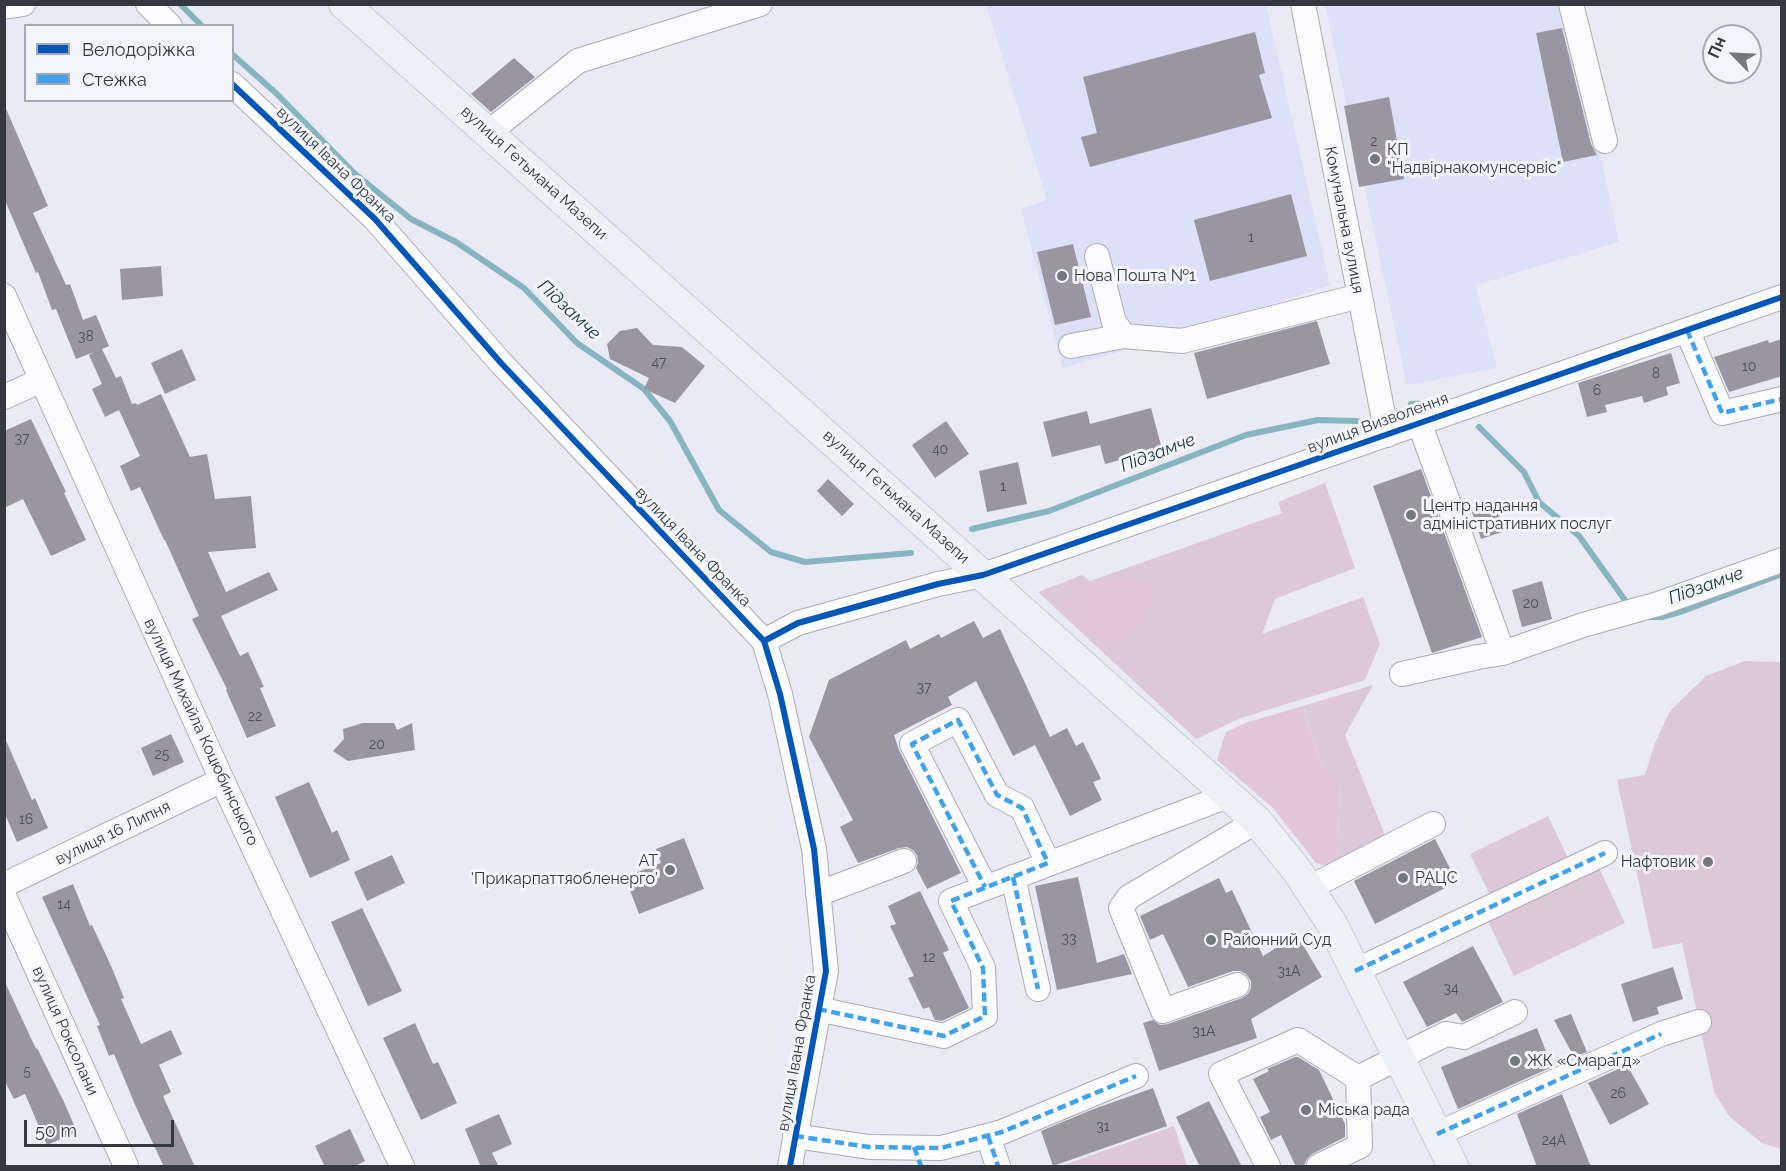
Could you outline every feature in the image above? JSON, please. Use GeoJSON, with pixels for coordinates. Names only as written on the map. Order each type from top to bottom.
{"type":"FeatureCollection","features":[{"type":"Feature","properties":{"kind":"main road","name":"вулиця Гетьмана Мазепи"},"geometry":{"type":"LineString","coordinates":[[344,4],[1257,821],[1279,846],[1332,924],[1453,1167]]}},
{"type":"Feature","properties":{"kind":"street"},"geometry":{"type":"LineString","coordinates":[[4,8],[23,4]]}},
{"type":"Feature","properties":{"kind":"street"},"geometry":{"type":"LineString","coordinates":[[148,4],[168,24]]}},
{"type":"Feature","properties":{"kind":"street"},"geometry":{"type":"LineString","coordinates":[[488,133],[578,61],[760,4]]}},
{"type":"Feature","properties":{"kind":"street","name":"Комунальна вулиця"},"geometry":{"type":"LineString","coordinates":[[1303,4],[1387,435]]}},
{"type":"Feature","properties":{"kind":"street"},"geometry":{"type":"LineString","coordinates":[[1571,4],[1605,141]]}},
{"type":"Feature","properties":{"kind":"street","name":"вулиця Івана Франка"},"geometry":{"type":"LineString","coordinates":[[234,86],[375,219],[501,363],[764,641],[780,694],[814,849],[826,971],[790,1167]]}},
{"type":"Feature","properties":{"kind":"street"},"geometry":{"type":"LineString","coordinates":[[1097,256],[1114,322],[1124,336]]}},
{"type":"Feature","properties":{"kind":"street","name":"вулиця Михайла Коцюбинського"},"geometry":{"type":"LineString","coordinates":[[4,296],[222,780],[402,1167]]}},
{"type":"Feature","properties":{"kind":"street"},"geometry":{"type":"LineString","coordinates":[[1071,346],[1124,336],[1182,340],[1359,296]]}},
{"type":"Feature","properties":{"kind":"street","name":"вулиця Визволення"},"geometry":{"type":"LineString","coordinates":[[764,641],[798,623],[938,584],[983,575],[1782,297]]}},
{"type":"Feature","properties":{"kind":"street"},"geometry":{"type":"LineString","coordinates":[[1687,330],[1722,413],[1782,399]]}},
{"type":"Feature","properties":{"kind":"street"},"geometry":{"type":"LineString","coordinates":[[4,397],[42,380]]}},
{"type":"Feature","properties":{"kind":"street"},"geometry":{"type":"LineString","coordinates":[[1419,422],[1503,653]]}},
{"type":"Feature","properties":{"kind":"street"},"geometry":{"type":"LineString","coordinates":[[1402,674],[1503,653],[1583,625],[1658,604],[1782,560]]}},
{"type":"Feature","properties":{"kind":"street"},"geometry":{"type":"LineString","coordinates":[[986,887],[912,744],[957,720],[997,795],[1022,808],[1048,863]]}},
{"type":"Feature","properties":{"kind":"street","name":"вулиця 16 Липня"},"geometry":{"type":"LineString","coordinates":[[4,885],[222,780]]}},
{"type":"Feature","properties":{"kind":"street"},"geometry":{"type":"LineString","coordinates":[[819,1009],[944,1036],[985,1016],[983,968],[951,901],[1230,795]]}},
{"type":"Feature","properties":{"kind":"street"},"geometry":{"type":"LineString","coordinates":[[1238,985],[1163,1011],[1121,908],[1129,897],[1257,821]]}},
{"type":"Feature","properties":{"kind":"street"},"geometry":{"type":"LineString","coordinates":[[1309,888],[1433,824]]}},
{"type":"Feature","properties":{"kind":"street"},"geometry":{"type":"LineString","coordinates":[[1355,971],[1605,853]]}},
{"type":"Feature","properties":{"kind":"street"},"geometry":{"type":"LineString","coordinates":[[818,894],[904,861]]}},
{"type":"Feature","properties":{"kind":"street"},"geometry":{"type":"LineString","coordinates":[[1013,877],[1038,989]]}},
{"type":"Feature","properties":{"kind":"street","name":"вулиця Роксолани"},"geometry":{"type":"LineString","coordinates":[[4,896],[126,1167]]}},
{"type":"Feature","properties":{"kind":"street"},"geometry":{"type":"LineString","coordinates":[[1358,1078],[1446,1034],[1464,1037],[1515,1012]]}},
{"type":"Feature","properties":{"kind":"street"},"geometry":{"type":"LineString","coordinates":[[1437,1134],[1661,1034],[1700,1022]]}},
{"type":"Feature","properties":{"kind":"street"},"geometry":{"type":"LineString","coordinates":[[1268,1167],[1221,1074],[1298,1040],[1358,1078]]}},
{"type":"Feature","properties":{"kind":"street"},"geometry":{"type":"LineString","coordinates":[[795,1136],[918,1157],[941,1148],[1002,1132],[1136,1076]]}},
{"type":"Feature","properties":{"kind":"street"},"geometry":{"type":"LineString","coordinates":[[1319,1167],[1360,1146],[1358,1078]]}},
{"type":"Feature","properties":{"kind":"street"},"geometry":{"type":"LineString","coordinates":[[988,1136],[998,1167]]}},
{"type":"Feature","properties":{"kind":"shaded area"},"geometry":{"type":"Polygon","coordinates":[[[986,5],[1266,5],[1330,285],[1186,333],[1063,368],[1021,209],[1047,200],[986,5]]]}},
{"type":"Feature","properties":{"kind":"shaded area"},"geometry":{"type":"Polygon","coordinates":[[[1325,5],[1569,5],[1619,242],[1476,285],[1497,368],[1407,385],[1325,5]]]}},
{"type":"Feature","properties":{"kind":"shaded area"},"geometry":{"type":"Polygon","coordinates":[[[1325,483],[1355,568],[1275,599],[1262,634],[1363,597],[1380,644],[1365,680],[1241,718],[1196,739],[1038,592],[1082,575],[1090,581],[1282,513],[1278,502],[1325,483]]]}},
{"type":"Feature","properties":{"kind":"shaded area"},"geometry":{"type":"Polygon","coordinates":[[[1119,578],[1149,586],[1151,603],[1128,640],[1112,643],[1082,629],[1068,616],[1063,607],[1067,596],[1088,586],[1119,578]]]}},
{"type":"Feature","properties":{"kind":"shaded area","name":"Нафтовик"},"geometry":{"type":"Polygon","coordinates":[[[1745,661],[1781,662],[1781,1149],[1762,1143],[1729,1116],[1714,1092],[1682,943],[1653,949],[1617,780],[1645,775],[1655,743],[1670,711],[1706,676],[1745,661]]]}},
{"type":"Feature","properties":{"kind":"shaded area"},"geometry":{"type":"Polygon","coordinates":[[[1373,685],[1345,735],[1388,843],[1337,869],[1340,784],[1321,765],[1303,706],[1373,685]]]}},
{"type":"Feature","properties":{"kind":"shaded area"},"geometry":{"type":"Polygon","coordinates":[[[1303,706],[1321,765],[1340,784],[1337,869],[1316,863],[1273,808],[1217,760],[1226,732],[1245,723],[1303,706]]]}},
{"type":"Feature","properties":{"kind":"shaded area"},"geometry":{"type":"Polygon","coordinates":[[[1548,816],[1570,862],[1491,897],[1470,854],[1548,816]]]}},
{"type":"Feature","properties":{"kind":"shaded area"},"geometry":{"type":"Polygon","coordinates":[[[1598,866],[1625,923],[1514,976],[1487,919],[1598,866]]]}},
{"type":"Feature","properties":{"kind":"shaded area"},"geometry":{"type":"Polygon","coordinates":[[[1174,1126],[1187,1166],[1064,1166],[1064,1165],[1174,1126]]]}},
{"type":"Feature","properties":{"kind":"building"},"geometry":{"type":"Polygon","coordinates":[[[1562,28],[1591,144],[1597,155],[1563,162],[1536,33],[1562,28]]]}},
{"type":"Feature","properties":{"kind":"building"},"geometry":{"type":"Polygon","coordinates":[[[1255,32],[1265,73],[1259,75],[1272,118],[1090,167],[1081,137],[1097,133],[1083,77],[1255,32]]]}},
{"type":"Feature","properties":{"kind":"building"},"geometry":{"type":"Polygon","coordinates":[[[514,58],[535,77],[491,112],[471,94],[514,58]]]}},
{"type":"Feature","properties":{"kind":"building"},"geometry":{"type":"Polygon","coordinates":[[[1389,97],[1404,179],[1359,187],[1344,106],[1389,97]]]}},
{"type":"Feature","properties":{"kind":"building"},"geometry":{"type":"Polygon","coordinates":[[[4,104],[48,206],[33,213],[66,285],[70,284],[83,320],[96,315],[109,346],[102,349],[116,378],[121,376],[132,404],[137,405],[161,394],[190,457],[207,454],[215,499],[251,496],[256,548],[208,552],[226,592],[269,572],[278,590],[221,616],[240,656],[248,652],[264,687],[260,688],[276,726],[247,738],[227,689],[192,619],[199,616],[165,540],[140,487],[131,491],[120,466],[140,456],[119,410],[105,417],[92,389],[102,384],[89,355],[94,352],[76,359],[56,309],[52,310],[38,272],[36,273],[4,198],[4,104]]]}},
{"type":"Feature","properties":{"kind":"building"},"geometry":{"type":"Polygon","coordinates":[[[1291,194],[1307,256],[1210,281],[1194,220],[1291,194]]]}},
{"type":"Feature","properties":{"kind":"building","name":"Нова Пошта №1"},"geometry":{"type":"Polygon","coordinates":[[[1073,244],[1091,317],[1055,325],[1037,252],[1073,244]]]}},
{"type":"Feature","properties":{"kind":"building"},"geometry":{"type":"Polygon","coordinates":[[[161,266],[163,296],[122,300],[120,269],[161,266]]]}},
{"type":"Feature","properties":{"kind":"building"},"geometry":{"type":"Polygon","coordinates":[[[1317,321],[1330,364],[1207,399],[1194,353],[1317,321]]]}},
{"type":"Feature","properties":{"kind":"building"},"geometry":{"type":"Polygon","coordinates":[[[637,328],[653,345],[682,347],[705,366],[675,403],[644,389],[649,378],[610,359],[607,344],[620,331],[637,328]]]}},
{"type":"Feature","properties":{"kind":"building"},"geometry":{"type":"Polygon","coordinates":[[[1782,339],[1782,376],[1729,392],[1714,357],[1768,340],[1769,343],[1782,339]]]}},
{"type":"Feature","properties":{"kind":"building"},"geometry":{"type":"Polygon","coordinates":[[[182,349],[196,380],[165,394],[151,363],[182,349]]]}},
{"type":"Feature","properties":{"kind":"building"},"geometry":{"type":"Polygon","coordinates":[[[1671,353],[1680,383],[1666,387],[1668,395],[1644,403],[1642,396],[1605,405],[1607,412],[1587,417],[1578,383],[1671,353]]]}},
{"type":"Feature","properties":{"kind":"building"},"geometry":{"type":"Polygon","coordinates":[[[1151,408],[1162,449],[1105,464],[1100,445],[1052,457],[1043,422],[1087,411],[1090,424],[1151,408]]]}},
{"type":"Feature","properties":{"kind":"building"},"geometry":{"type":"Polygon","coordinates":[[[31,419],[86,540],[51,556],[23,499],[4,508],[4,431],[31,419]]]}},
{"type":"Feature","properties":{"kind":"building"},"geometry":{"type":"Polygon","coordinates":[[[946,421],[969,454],[935,478],[912,445],[946,421]]]}},
{"type":"Feature","properties":{"kind":"building"},"geometry":{"type":"Polygon","coordinates":[[[1018,462],[1027,504],[987,512],[979,471],[1018,462]]]}},
{"type":"Feature","properties":{"kind":"building"},"geometry":{"type":"Polygon","coordinates":[[[1421,469],[1482,637],[1432,653],[1373,486],[1421,469]]]}},
{"type":"Feature","properties":{"kind":"building"},"geometry":{"type":"Polygon","coordinates":[[[828,479],[854,504],[842,516],[817,491],[828,479]]]}},
{"type":"Feature","properties":{"kind":"building"},"geometry":{"type":"Polygon","coordinates":[[[1492,505],[1495,513],[1498,512],[1505,531],[1481,539],[1472,512],[1492,505]]]}},
{"type":"Feature","properties":{"kind":"building"},"geometry":{"type":"Polygon","coordinates":[[[1542,581],[1552,619],[1522,627],[1512,590],[1542,581]]]}},
{"type":"Feature","properties":{"kind":"building"},"geometry":{"type":"Polygon","coordinates":[[[974,621],[983,638],[1000,629],[1050,737],[1067,728],[1076,746],[1083,742],[1101,779],[1093,782],[1102,800],[1070,816],[1035,745],[1013,756],[976,681],[948,697],[952,705],[894,735],[899,750],[961,873],[927,889],[916,868],[917,855],[907,847],[858,863],[840,827],[853,820],[809,737],[829,680],[906,640],[910,649],[939,634],[941,638],[974,621]]]}},
{"type":"Feature","properties":{"kind":"building"},"geometry":{"type":"Polygon","coordinates":[[[363,723],[394,723],[397,730],[412,723],[415,750],[348,761],[333,751],[344,739],[343,729],[363,723]]]}},
{"type":"Feature","properties":{"kind":"building"},"geometry":{"type":"Polygon","coordinates":[[[171,734],[184,762],[153,776],[141,748],[171,734]]]}},
{"type":"Feature","properties":{"kind":"building"},"geometry":{"type":"Polygon","coordinates":[[[4,736],[32,800],[35,798],[48,828],[17,842],[4,812],[4,736]]]}},
{"type":"Feature","properties":{"kind":"building"},"geometry":{"type":"Polygon","coordinates":[[[309,782],[332,833],[337,830],[350,860],[310,878],[275,797],[309,782]]]}},
{"type":"Feature","properties":{"kind":"building","name":"АТ 'Прикарпаттяобленерго'"},"geometry":{"type":"Polygon","coordinates":[[[684,838],[704,889],[639,914],[625,877],[661,863],[656,849],[684,838]]]}},
{"type":"Feature","properties":{"kind":"building","name":"РАЦС"},"geometry":{"type":"Polygon","coordinates":[[[1435,839],[1457,882],[1375,924],[1354,881],[1435,839]]]}},
{"type":"Feature","properties":{"kind":"building"},"geometry":{"type":"Polygon","coordinates":[[[392,855],[405,883],[367,901],[354,872],[392,855]]]}},
{"type":"Feature","properties":{"kind":"building"},"geometry":{"type":"Polygon","coordinates":[[[1078,877],[1097,963],[1124,954],[1132,974],[1057,990],[1035,886],[1078,877]]]}},
{"type":"Feature","properties":{"kind":"building"},"geometry":{"type":"Polygon","coordinates":[[[1219,878],[1226,893],[1232,890],[1263,956],[1297,935],[1322,977],[1251,1019],[1257,1038],[1159,1071],[1143,1023],[1153,1020],[1160,1025],[1168,1024],[1242,998],[1248,994],[1251,981],[1246,974],[1233,971],[1188,987],[1163,934],[1150,940],[1140,916],[1219,878]]]}},
{"type":"Feature","properties":{"kind":"building"},"geometry":{"type":"Polygon","coordinates":[[[73,884],[90,926],[92,925],[112,968],[124,998],[121,999],[141,1044],[171,1030],[182,1054],[159,1065],[171,1092],[163,1096],[195,1167],[164,1167],[114,1054],[109,1056],[97,1026],[100,1025],[42,897],[73,884]]]}},
{"type":"Feature","properties":{"kind":"building"},"geometry":{"type":"Polygon","coordinates":[[[920,891],[949,950],[943,953],[969,1008],[942,1021],[935,1020],[929,1007],[923,1009],[908,978],[914,976],[890,926],[896,924],[888,906],[920,891]]]}},
{"type":"Feature","properties":{"kind":"building"},"geometry":{"type":"Polygon","coordinates":[[[362,908],[402,991],[368,1006],[331,922],[362,908]]]}},
{"type":"Feature","properties":{"kind":"building"},"geometry":{"type":"Polygon","coordinates":[[[1473,946],[1503,1002],[1462,1022],[1456,1013],[1427,1027],[1403,982],[1473,946]]]}},
{"type":"Feature","properties":{"kind":"building"},"geometry":{"type":"Polygon","coordinates":[[[1673,967],[1683,999],[1657,1007],[1659,1014],[1633,1022],[1621,984],[1673,967]]]}},
{"type":"Feature","properties":{"kind":"building"},"geometry":{"type":"Polygon","coordinates":[[[4,980],[77,1132],[47,1145],[25,1094],[14,1099],[4,1080],[4,980]]]}},
{"type":"Feature","properties":{"kind":"building"},"geometry":{"type":"Polygon","coordinates":[[[1571,1014],[1587,1052],[1574,1057],[1554,1020],[1571,1014]]]}},
{"type":"Feature","properties":{"kind":"building"},"geometry":{"type":"Polygon","coordinates":[[[415,1023],[433,1064],[438,1062],[457,1103],[421,1120],[383,1038],[415,1023]]]}},
{"type":"Feature","properties":{"kind":"building","name":"ЖК «Смарагд»"},"geometry":{"type":"Polygon","coordinates":[[[1537,1028],[1552,1067],[1458,1109],[1441,1067],[1537,1028]]]}},
{"type":"Feature","properties":{"kind":"building","name":"Міська рада"},"geometry":{"type":"Polygon","coordinates":[[[1295,1057],[1319,1070],[1345,1124],[1345,1137],[1312,1154],[1301,1167],[1296,1167],[1281,1135],[1271,1140],[1260,1117],[1270,1112],[1253,1079],[1269,1071],[1267,1069],[1295,1057]]]}},
{"type":"Feature","properties":{"kind":"building"},"geometry":{"type":"Polygon","coordinates":[[[1627,1065],[1649,1104],[1610,1125],[1588,1083],[1627,1065]]]}},
{"type":"Feature","properties":{"kind":"building"},"geometry":{"type":"Polygon","coordinates":[[[1153,1088],[1167,1126],[1053,1166],[1041,1131],[1153,1088]]]}},
{"type":"Feature","properties":{"kind":"building"},"geometry":{"type":"Polygon","coordinates":[[[1562,1094],[1591,1167],[1537,1167],[1517,1114],[1562,1094]]]}},
{"type":"Feature","properties":{"kind":"building"},"geometry":{"type":"Polygon","coordinates":[[[1209,1101],[1242,1167],[1200,1167],[1176,1117],[1209,1101]]]}},
{"type":"Feature","properties":{"kind":"building"},"geometry":{"type":"Polygon","coordinates":[[[499,1114],[512,1144],[492,1153],[499,1167],[481,1167],[465,1129],[499,1114]]]}},
{"type":"Feature","properties":{"kind":"building"},"geometry":{"type":"Polygon","coordinates":[[[350,1129],[365,1161],[353,1167],[325,1167],[315,1146],[350,1129]]]}},
{"type":"Feature","properties":{"kind":"waterway","name":"Підзамче"},"geometry":{"type":"LineString","coordinates":[[180,4],[200,24]]}},
{"type":"Feature","properties":{"kind":"waterway","name":"Підзамче"},"geometry":{"type":"LineString","coordinates":[[234,56],[277,94],[354,173],[411,219],[456,242],[524,288],[577,343],[644,389],[670,421],[719,510],[771,552],[805,562],[911,553]]}},
{"type":"Feature","properties":{"kind":"waterway","name":"Підзамче"},"geometry":{"type":"LineString","coordinates":[[1411,404],[1451,402]]}},
{"type":"Feature","properties":{"kind":"waterway","name":"Підзамче"},"geometry":{"type":"LineString","coordinates":[[972,529],[1049,511],[1246,435],[1318,420],[1357,421]]}},
{"type":"Feature","properties":{"kind":"waterway","name":"Підзамче"},"geometry":{"type":"LineString","coordinates":[[1479,427],[1524,472],[1539,502],[1579,536],[1627,603]]}},
{"type":"Feature","properties":{"kind":"waterway","name":"Підзамче"},"geometry":{"type":"LineString","coordinates":[[1649,617],[1662,617],[1683,611],[1782,574]]}},
{"type":"Feature","properties":{"kind":"marked path"},"geometry":{"type":"LineString","coordinates":[[1687,330],[1722,413],[1782,399]]}},
{"type":"Feature","properties":{"kind":"marked path"},"geometry":{"type":"LineString","coordinates":[[818,1009],[944,1036],[985,1016],[983,968],[951,901],[1048,863],[1022,808],[997,795],[958,720],[912,744],[985,887]]}},
{"type":"Feature","properties":{"kind":"marked path"},"geometry":{"type":"LineString","coordinates":[[1355,971],[1605,853]]}},
{"type":"Feature","properties":{"kind":"marked path"},"geometry":{"type":"LineString","coordinates":[[1013,877],[1038,989]]}},
{"type":"Feature","properties":{"kind":"marked path"},"geometry":{"type":"LineString","coordinates":[[1437,1134],[1661,1034]]}},
{"type":"Feature","properties":{"kind":"marked path"},"geometry":{"type":"LineString","coordinates":[[795,1136],[869,1147],[941,1148],[1002,1132],[1136,1076]]}},
{"type":"Feature","properties":{"kind":"marked path"},"geometry":{"type":"LineString","coordinates":[[988,1136],[998,1166]]}},
{"type":"Feature","properties":{"kind":"marked path"},"geometry":{"type":"LineString","coordinates":[[914,1147],[921,1166]]}},
{"type":"Feature","properties":{"kind":"cycle path"},"geometry":{"type":"LineString","coordinates":[[234,86],[375,219],[501,363],[764,641],[780,694],[814,849],[826,971],[790,1166]]}},
{"type":"Feature","properties":{"kind":"cycle path"},"geometry":{"type":"LineString","coordinates":[[764,641],[798,623],[938,584],[983,575],[1782,297]]}},
{"type":"Feature","properties":{"kind":"place","name":"КП \"Надвірнакомунсервіс\""},"geometry":{"type":"Point","coordinates":[1375,159]}},
{"type":"Feature","properties":{"kind":"place","name":"Нова Пошта №1"},"geometry":{"type":"Point","coordinates":[1062,276]}},
{"type":"Feature","properties":{"kind":"place","name":"Центр надання адміністративних послуг"},"geometry":{"type":"Point","coordinates":[1411,515]}},
{"type":"Feature","properties":{"kind":"place","name":"Нафтовик"},"geometry":{"type":"Point","coordinates":[1708,862]}},
{"type":"Feature","properties":{"kind":"place","name":"АТ 'Прикарпаттяобленерго'"},"geometry":{"type":"Point","coordinates":[670,870]}},
{"type":"Feature","properties":{"kind":"place","name":"РАЦС"},"geometry":{"type":"Point","coordinates":[1403,878]}},
{"type":"Feature","properties":{"kind":"place","name":"Районний Суд"},"geometry":{"type":"Point","coordinates":[1211,940]}},
{"type":"Feature","properties":{"kind":"place","name":"ЖК «Смарагд»"},"geometry":{"type":"Point","coordinates":[1515,1061]}},
{"type":"Feature","properties":{"kind":"place","name":"Міська рада"},"geometry":{"type":"Point","coordinates":[1306,1110]}}]}
